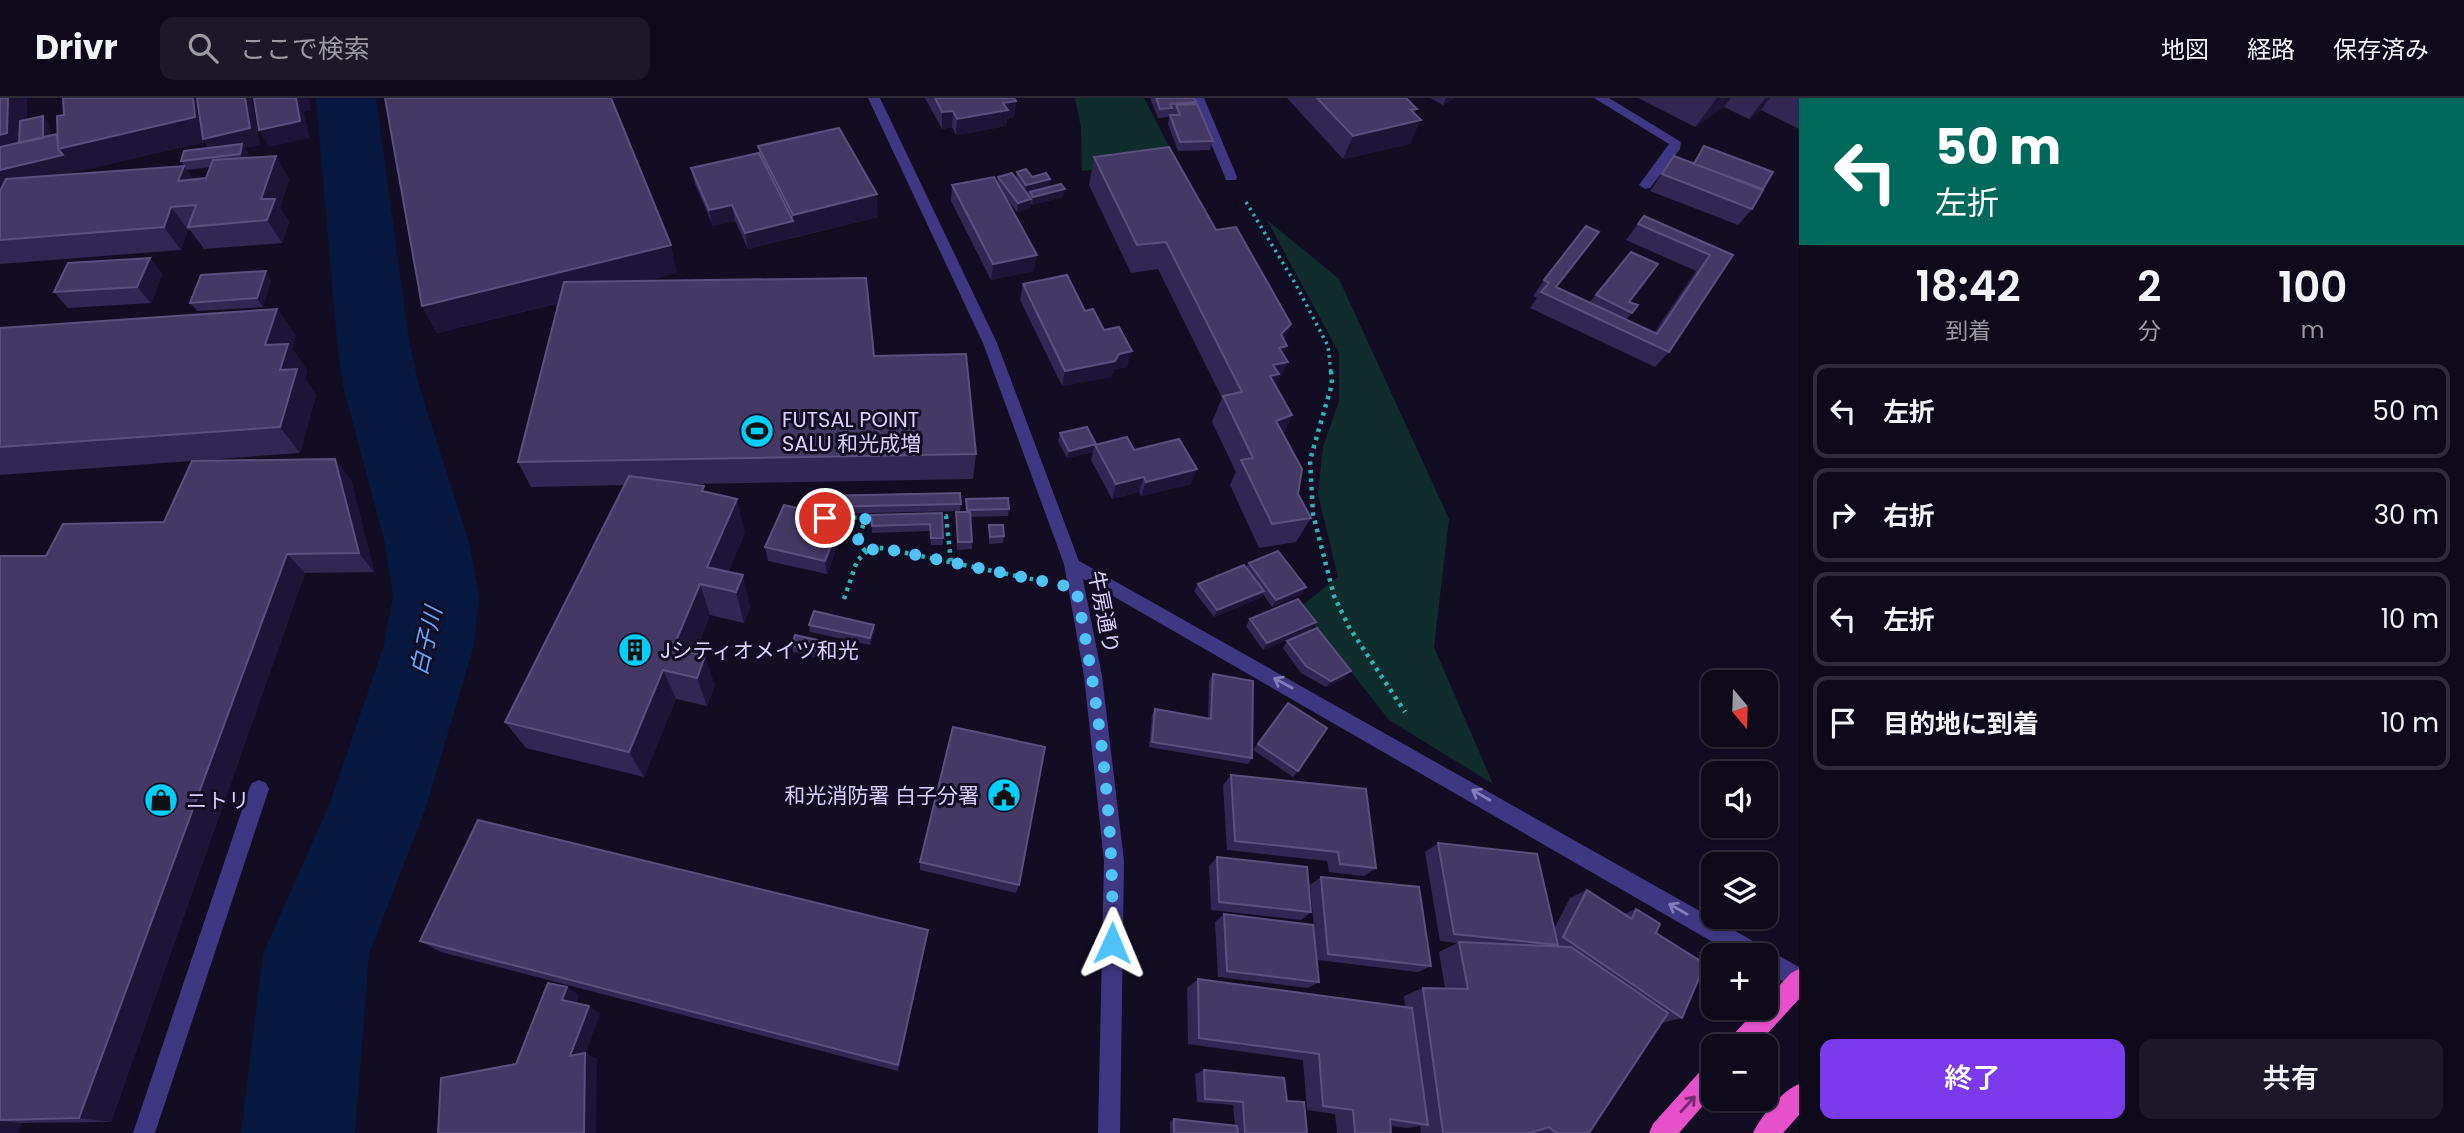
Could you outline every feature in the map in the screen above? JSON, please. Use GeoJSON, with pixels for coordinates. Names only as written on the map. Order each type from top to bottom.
{"type":"FeatureCollection","features":[{"type":"Feature","properties":{"kind":"highway"},"geometry":{"type":"LineString","coordinates":[[1751,1034],[1799,980]]}},
{"type":"Feature","properties":{"kind":"highway"},"geometry":{"type":"LineString","coordinates":[[1662,1133],[1701,1089]]}},
{"type":"Feature","properties":{"kind":"highway"},"geometry":{"type":"LineString","coordinates":[[1766,1133],[1799,1096]]}},
{"type":"Feature","properties":{"kind":"street","name":"牛房通り"},"geometry":{"type":"LineString","coordinates":[[874,98],[990,343],[1072,564],[1093,676],[1114,861],[1109,1133]]}},
{"type":"Feature","properties":{"kind":"street"},"geometry":{"type":"LineString","coordinates":[[1198,98],[1231,177]]}},
{"type":"Feature","properties":{"kind":"street"},"geometry":{"type":"LineString","coordinates":[[1600,98],[1675,142],[1676,146],[1645,185]]}},
{"type":"Feature","properties":{"kind":"street"},"geometry":{"type":"LineString","coordinates":[[1072,564],[1735,943]]}},
{"type":"Feature","properties":{"kind":"street"},"geometry":{"type":"LineString","coordinates":[[144,1133],[258,789]]}},
{"type":"Feature","properties":{"kind":"street"},"geometry":{"type":"LineString","coordinates":[[1778,967],[1799,980]]}},
{"type":"Feature","properties":{"kind":"path"},"geometry":{"type":"LineString","coordinates":[[1231,177],[1295,283],[1328,346],[1332,383],[1310,460],[1309,481],[1313,514],[1334,596],[1349,627],[1408,718]]}},
{"type":"Feature","properties":{"kind":"path"},"geometry":{"type":"LineString","coordinates":[[928,516],[946,516],[951,562]]}},
{"type":"Feature","properties":{"kind":"path"},"geometry":{"type":"LineString","coordinates":[[865,551],[858,540],[866,517]]}},
{"type":"Feature","properties":{"kind":"path"},"geometry":{"type":"LineString","coordinates":[[825,518],[878,517]]}},
{"type":"Feature","properties":{"kind":"path"},"geometry":{"type":"LineString","coordinates":[[844,599],[857,561],[865,551],[882,548],[1076,588]]}},
{"type":"Feature","properties":{"kind":"green space"},"geometry":{"type":"Polygon","coordinates":[[[1075,98],[1144,98],[1176,160],[1082,171],[1081,128],[1075,98]]]}},
{"type":"Feature","properties":{"kind":"green space"},"geometry":{"type":"Polygon","coordinates":[[[1267,220],[1339,279],[1449,519],[1434,647],[1493,784],[1389,720],[1300,607],[1338,577],[1318,494],[1323,447],[1339,401],[1339,353],[1267,220]]]}},
{"type":"Feature","properties":{"kind":"building"},"geometry":{"type":"Polygon","coordinates":[[[0,98],[8,98],[7,133],[0,135],[0,98]]]}},
{"type":"Feature","properties":{"kind":"building"},"geometry":{"type":"Polygon","coordinates":[[[63,98],[193,98],[195,117],[58,149],[57,116],[64,115],[63,98]]]}},
{"type":"Feature","properties":{"kind":"building"},"geometry":{"type":"Polygon","coordinates":[[[197,98],[245,98],[250,128],[203,139],[197,98]]]}},
{"type":"Feature","properties":{"kind":"building"},"geometry":{"type":"Polygon","coordinates":[[[254,98],[296,98],[300,121],[259,130],[254,98]]]}},
{"type":"Feature","properties":{"kind":"building"},"geometry":{"type":"Polygon","coordinates":[[[385,98],[611,98],[671,245],[422,306],[385,98]]]}},
{"type":"Feature","properties":{"kind":"building"},"geometry":{"type":"Polygon","coordinates":[[[935,98],[1014,98],[1016,101],[1003,103],[1008,110],[957,119],[953,111],[942,112],[935,98]]]}},
{"type":"Feature","properties":{"kind":"building"},"geometry":{"type":"Polygon","coordinates":[[[1156,98],[1194,98],[1196,102],[1170,104],[1172,108],[1160,109],[1156,98]]]}},
{"type":"Feature","properties":{"kind":"building"},"geometry":{"type":"Polygon","coordinates":[[[1317,98],[1406,98],[1417,109],[1411,110],[1421,120],[1353,136],[1317,98]]]}},
{"type":"Feature","properties":{"kind":"building"},"geometry":{"type":"Polygon","coordinates":[[[1197,104],[1213,141],[1180,142],[1170,115],[1180,115],[1176,105],[1197,104]]]}},
{"type":"Feature","properties":{"kind":"building"},"geometry":{"type":"Polygon","coordinates":[[[43,116],[43,138],[19,143],[20,121],[43,116]]]}},
{"type":"Feature","properties":{"kind":"building"},"geometry":{"type":"Polygon","coordinates":[[[839,128],[877,194],[793,215],[758,146],[839,128]]]}},
{"type":"Feature","properties":{"kind":"building"},"geometry":{"type":"Polygon","coordinates":[[[57,134],[58,149],[63,155],[0,170],[0,147],[57,134]]]}},
{"type":"Feature","properties":{"kind":"building"},"geometry":{"type":"Polygon","coordinates":[[[242,144],[240,154],[181,161],[184,151],[242,144]]]}},
{"type":"Feature","properties":{"kind":"building"},"geometry":{"type":"Polygon","coordinates":[[[1704,146],[1773,172],[1763,189],[1694,164],[1704,146]]]}},
{"type":"Feature","properties":{"kind":"building"},"geometry":{"type":"Polygon","coordinates":[[[1169,147],[1216,230],[1236,227],[1291,324],[1281,334],[1287,346],[1279,348],[1288,362],[1273,365],[1279,374],[1270,376],[1292,415],[1276,421],[1302,469],[1298,494],[1311,518],[1272,524],[1241,460],[1253,458],[1223,396],[1242,392],[1166,242],[1137,245],[1094,157],[1169,147]]]}},
{"type":"Feature","properties":{"kind":"building"},"geometry":{"type":"Polygon","coordinates":[[[759,153],[793,221],[745,233],[732,205],[709,210],[691,168],[759,153]]]}},
{"type":"Feature","properties":{"kind":"building"},"geometry":{"type":"Polygon","coordinates":[[[276,156],[261,199],[275,199],[267,220],[188,227],[196,205],[171,207],[164,227],[0,240],[0,191],[6,179],[184,166],[178,181],[206,178],[213,160],[276,156]]]}},
{"type":"Feature","properties":{"kind":"building"},"geometry":{"type":"Polygon","coordinates":[[[1674,156],[1763,190],[1752,209],[1662,174],[1674,156]]]}},
{"type":"Feature","properties":{"kind":"building"},"geometry":{"type":"Polygon","coordinates":[[[1026,169],[1032,177],[1046,173],[1050,179],[1026,185],[1017,172],[1026,169]]]}},
{"type":"Feature","properties":{"kind":"building"},"geometry":{"type":"Polygon","coordinates":[[[1012,173],[1031,199],[1018,203],[998,177],[1012,173]]]}},
{"type":"Feature","properties":{"kind":"building"},"geometry":{"type":"Polygon","coordinates":[[[994,177],[1037,255],[993,264],[952,185],[994,177]]]}},
{"type":"Feature","properties":{"kind":"building"},"geometry":{"type":"Polygon","coordinates":[[[1061,184],[1065,189],[1033,197],[1030,192],[1061,184]]]}},
{"type":"Feature","properties":{"kind":"building"},"geometry":{"type":"Polygon","coordinates":[[[1644,216],[1733,255],[1669,352],[1541,292],[1549,283],[1544,280],[1586,226],[1599,232],[1556,287],[1657,334],[1710,255],[1638,224],[1644,216]]]}},
{"type":"Feature","properties":{"kind":"building"},"geometry":{"type":"Polygon","coordinates":[[[1631,252],[1658,264],[1629,302],[1638,305],[1632,313],[1596,295],[1631,252]]]}},
{"type":"Feature","properties":{"kind":"building"},"geometry":{"type":"Polygon","coordinates":[[[150,258],[137,287],[54,292],[68,263],[150,258]]]}},
{"type":"Feature","properties":{"kind":"building"},"geometry":{"type":"Polygon","coordinates":[[[266,271],[257,298],[190,303],[201,275],[266,271]]]}},
{"type":"Feature","properties":{"kind":"building"},"geometry":{"type":"Polygon","coordinates":[[[1067,275],[1085,311],[1093,309],[1104,330],[1119,327],[1132,351],[1119,354],[1115,361],[1065,371],[1023,284],[1067,275]]]}},
{"type":"Feature","properties":{"kind":"building","name":"FUTSAL POINT SALU 和光成増"},"geometry":{"type":"Polygon","coordinates":[[[866,278],[874,356],[966,354],[976,454],[518,462],[564,282],[866,278]]]}},
{"type":"Feature","properties":{"kind":"building"},"geometry":{"type":"Polygon","coordinates":[[[277,309],[265,345],[288,344],[280,370],[297,369],[280,427],[0,447],[0,328],[277,309]]]}},
{"type":"Feature","properties":{"kind":"building"},"geometry":{"type":"Polygon","coordinates":[[[1087,427],[1096,444],[1069,451],[1060,433],[1087,427]]]}},
{"type":"Feature","properties":{"kind":"building"},"geometry":{"type":"Polygon","coordinates":[[[1127,437],[1134,450],[1179,439],[1197,469],[1146,482],[1144,477],[1116,484],[1095,445],[1127,437]]]}},
{"type":"Feature","properties":{"kind":"building"},"geometry":{"type":"Polygon","coordinates":[[[335,459],[359,553],[287,554],[79,1118],[0,1120],[0,556],[46,556],[63,524],[164,522],[192,461],[335,459]]]}},
{"type":"Feature","properties":{"kind":"building","name":"Jシティオメイツ和光"},"geometry":{"type":"Polygon","coordinates":[[[629,476],[704,486],[702,491],[737,499],[707,567],[743,575],[736,592],[700,584],[673,648],[705,656],[697,678],[663,670],[629,752],[505,722],[629,476]]]}},
{"type":"Feature","properties":{"kind":"building"},"geometry":{"type":"Polygon","coordinates":[[[960,493],[961,504],[818,507],[819,496],[960,493]]]}},
{"type":"Feature","properties":{"kind":"building"},"geometry":{"type":"Polygon","coordinates":[[[1008,498],[1009,509],[967,510],[966,499],[1008,498]]]}},
{"type":"Feature","properties":{"kind":"building"},"geometry":{"type":"Polygon","coordinates":[[[784,505],[842,518],[825,561],[765,547],[784,505]]]}},
{"type":"Feature","properties":{"kind":"building"},"geometry":{"type":"Polygon","coordinates":[[[956,512],[970,512],[972,542],[958,542],[956,512]]]}},
{"type":"Feature","properties":{"kind":"building"},"geometry":{"type":"Polygon","coordinates":[[[942,513],[943,538],[931,538],[930,524],[872,526],[871,515],[942,513]]]}},
{"type":"Feature","properties":{"kind":"building"},"geometry":{"type":"Polygon","coordinates":[[[989,525],[1003,525],[1004,536],[990,537],[989,525]]]}},
{"type":"Feature","properties":{"kind":"building"},"geometry":{"type":"Polygon","coordinates":[[[1278,551],[1306,587],[1276,600],[1249,563],[1278,551]]]}},
{"type":"Feature","properties":{"kind":"building"},"geometry":{"type":"Polygon","coordinates":[[[1244,565],[1264,591],[1217,610],[1198,584],[1244,565]]]}},
{"type":"Feature","properties":{"kind":"building"},"geometry":{"type":"Polygon","coordinates":[[[1298,599],[1316,622],[1267,643],[1250,619],[1298,599]]]}},
{"type":"Feature","properties":{"kind":"building"},"geometry":{"type":"Polygon","coordinates":[[[814,611],[874,625],[870,638],[809,625],[814,611]]]}},
{"type":"Feature","properties":{"kind":"building"},"geometry":{"type":"Polygon","coordinates":[[[1317,628],[1351,671],[1331,681],[1306,666],[1287,641],[1317,628]]]}},
{"type":"Feature","properties":{"kind":"building"},"geometry":{"type":"Polygon","coordinates":[[[795,635],[831,643],[827,653],[792,646],[795,635]]]}},
{"type":"Feature","properties":{"kind":"building"},"geometry":{"type":"Polygon","coordinates":[[[1213,674],[1253,681],[1252,758],[1152,742],[1155,709],[1211,719],[1213,674]]]}},
{"type":"Feature","properties":{"kind":"building"},"geometry":{"type":"Polygon","coordinates":[[[1288,703],[1327,728],[1298,771],[1258,744],[1288,703]]]}},
{"type":"Feature","properties":{"kind":"building"},"geometry":{"type":"Polygon","coordinates":[[[953,727],[1045,747],[1019,885],[920,862],[953,727]]]}},
{"type":"Feature","properties":{"kind":"building"},"geometry":{"type":"Polygon","coordinates":[[[1231,775],[1366,789],[1376,868],[1340,864],[1338,852],[1235,841],[1231,775]]]}},
{"type":"Feature","properties":{"kind":"building"},"geometry":{"type":"Polygon","coordinates":[[[478,820],[928,930],[898,1065],[420,941],[478,820]]]}},
{"type":"Feature","properties":{"kind":"building"},"geometry":{"type":"Polygon","coordinates":[[[1438,843],[1537,854],[1558,945],[1454,934],[1438,843]]]}},
{"type":"Feature","properties":{"kind":"building"},"geometry":{"type":"Polygon","coordinates":[[[1217,857],[1307,867],[1311,912],[1219,902],[1217,857]]]}},
{"type":"Feature","properties":{"kind":"building"},"geometry":{"type":"Polygon","coordinates":[[[1321,877],[1419,887],[1431,966],[1328,954],[1321,877]]]}},
{"type":"Feature","properties":{"kind":"building"},"geometry":{"type":"Polygon","coordinates":[[[1587,890],[1632,919],[1636,909],[1660,924],[1656,933],[1701,961],[1701,973],[1682,1018],[1563,937],[1587,890]]]}},
{"type":"Feature","properties":{"kind":"building"},"geometry":{"type":"Polygon","coordinates":[[[1224,914],[1313,925],[1319,982],[1227,971],[1224,914]]]}},
{"type":"Feature","properties":{"kind":"building"},"geometry":{"type":"Polygon","coordinates":[[[1459,942],[1571,947],[1668,1013],[1589,1133],[1556,1133],[1549,1127],[1530,1133],[1443,1133],[1423,988],[1468,989],[1459,942]]]}},
{"type":"Feature","properties":{"kind":"building"},"geometry":{"type":"Polygon","coordinates":[[[1198,979],[1412,1008],[1428,1125],[1390,1119],[1391,1133],[1355,1133],[1353,1110],[1323,1106],[1319,1054],[1199,1038],[1198,979]]]}},
{"type":"Feature","properties":{"kind":"building"},"geometry":{"type":"Polygon","coordinates":[[[548,983],[567,987],[562,1000],[589,1006],[570,1056],[585,1053],[584,1133],[438,1133],[441,1078],[516,1064],[548,983]]]}},
{"type":"Feature","properties":{"kind":"building"},"geometry":{"type":"Polygon","coordinates":[[[1204,1070],[1284,1078],[1287,1101],[1304,1102],[1307,1133],[1245,1133],[1243,1102],[1205,1099],[1204,1070]]]}},
{"type":"Feature","properties":{"kind":"building"},"geometry":{"type":"Polygon","coordinates":[[[1174,1119],[1237,1126],[1238,1133],[1174,1133],[1174,1119]]]}},
{"type":"Feature","properties":{"kind":"waterway","name":"白子川"},"geometry":{"type":"LineString","coordinates":[[298,1133],[316,954],[377,807],[429,645],[436,596],[427,543],[381,386],[373,341],[346,98]]}},
{"type":"Feature","properties":{"kind":"place","name":"FUTSAL POINT SALU 和光成増"},"geometry":{"type":"Point","coordinates":[757,431]}},
{"type":"Feature","properties":{"kind":"place","name":"Jシティオメイツ和光"},"geometry":{"type":"Point","coordinates":[635,650]}},
{"type":"Feature","properties":{"kind":"place","name":"和光消防署 白子分署"},"geometry":{"type":"Point","coordinates":[1004,795]}},
{"type":"Feature","properties":{"kind":"place","name":"ニトリ"},"geometry":{"type":"Point","coordinates":[161,800]}},
{"type":"Feature","properties":{"kind":"route"},"geometry":{"type":"LineString","coordinates":[[825,518],[866,517],[858,540],[865,551],[882,548],[1076,588],[1093,676],[1114,861],[1112,943]]}}]}
